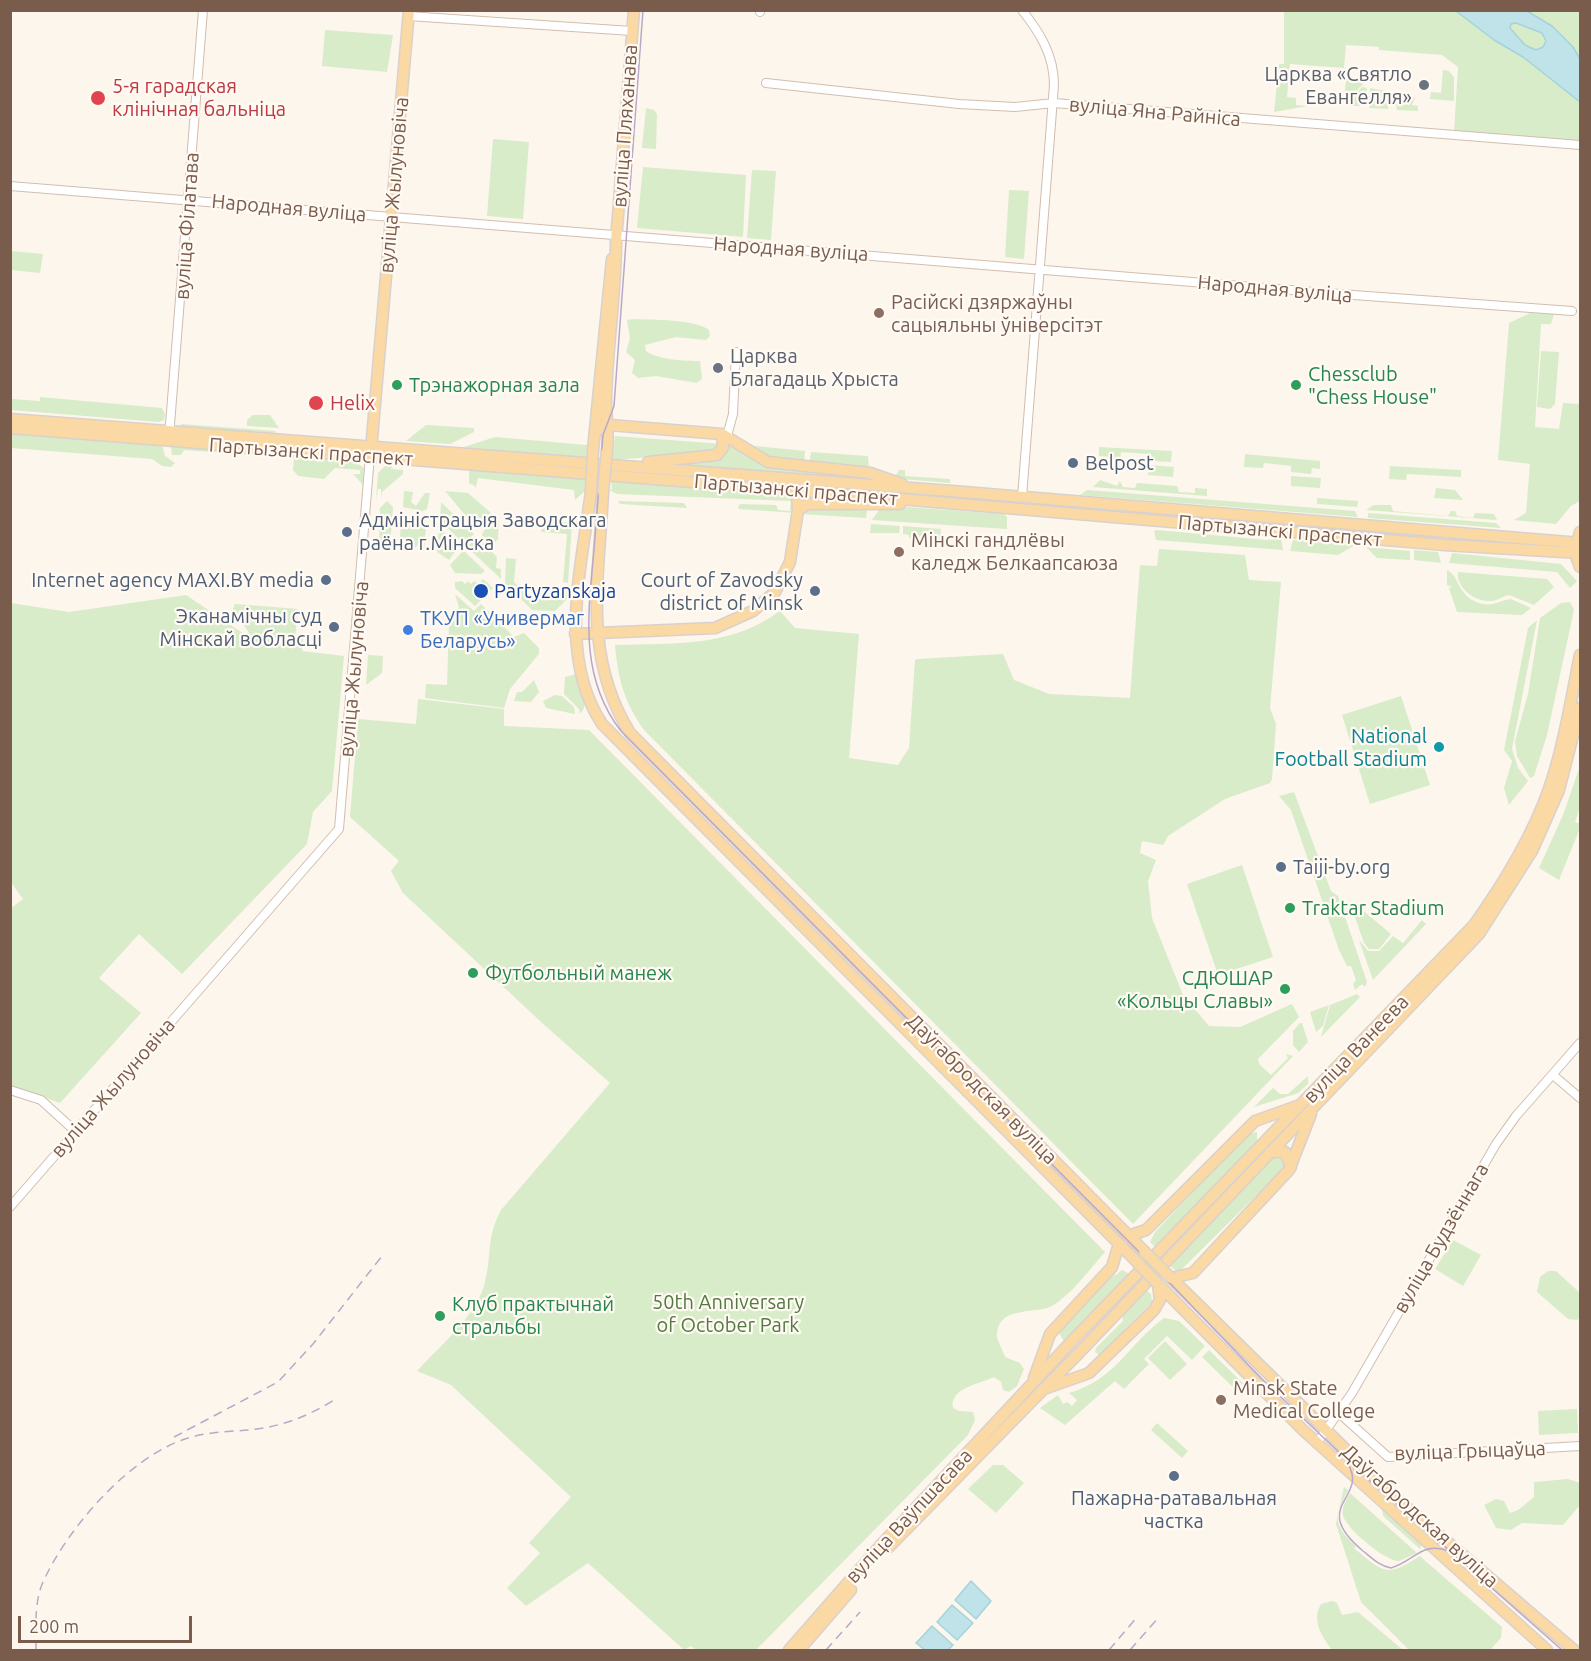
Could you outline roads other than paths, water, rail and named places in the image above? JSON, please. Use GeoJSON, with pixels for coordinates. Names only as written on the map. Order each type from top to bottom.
{"type":"FeatureCollection","features":[{"type":"Feature","properties":{"kind":"main road","name":"вуліца Пляханава"},"geometry":{"type":"LineString","coordinates":[[609,425],[606,401],[634,10]]}},
{"type":"Feature","properties":{"kind":"main road","name":"вуліца Жылуновіча"},"geometry":{"type":"LineString","coordinates":[[371,451],[408,13]]}},
{"type":"Feature","properties":{"kind":"main road","name":"вуліца Пляханава"},"geometry":{"type":"LineString","coordinates":[[596,430],[608,276],[616,238]]}},
{"type":"Feature","properties":{"kind":"main road","name":"Партызанскі праспект"},"geometry":{"type":"LineString","coordinates":[[10,419],[170,436]]}},
{"type":"Feature","properties":{"kind":"main road"},"geometry":{"type":"LineString","coordinates":[[596,430],[609,425],[724,435],[768,462],[870,473],[914,488]]}},
{"type":"Feature","properties":{"kind":"main road","name":"Даўгабродская вуліца"},"geometry":{"type":"LineString","coordinates":[[609,425],[603,494],[597,633],[601,668],[609,697],[639,746],[1325,1431],[1389,1492],[1574,1650]]}},
{"type":"Feature","properties":{"kind":"main road","name":"Партызанскі праспект"},"geometry":{"type":"LineString","coordinates":[[10,428],[617,465],[1579,545]]}},
{"type":"Feature","properties":{"kind":"main road","name":"Даўгабродская вуліца"},"geometry":{"type":"LineString","coordinates":[[596,430],[575,634],[589,697],[596,715],[612,737],[1317,1443],[1547,1650]]}},
{"type":"Feature","properties":{"kind":"main road"},"geometry":{"type":"LineString","coordinates":[[617,465],[717,455],[723,447],[724,435]]}},
{"type":"Feature","properties":{"kind":"main road","name":"Партызанскі праспект"},"geometry":{"type":"LineString","coordinates":[[371,451],[793,490],[1445,545],[1579,545]]}},
{"type":"Feature","properties":{"kind":"main road"},"geometry":{"type":"LineString","coordinates":[[575,634],[715,628],[746,616],[770,597],[781,582],[792,552],[798,510],[797,496],[793,490]]}},
{"type":"Feature","properties":{"kind":"main road"},"geometry":{"type":"LineString","coordinates":[[590,496],[603,494]]}},
{"type":"Feature","properties":{"kind":"main road"},"geometry":{"type":"LineString","coordinates":[[1017,509],[1022,497]]}},
{"type":"Feature","properties":{"kind":"main road"},"geometry":{"type":"LineString","coordinates":[[798,510],[808,504],[884,505],[920,500]]}},
{"type":"Feature","properties":{"kind":"main road"},"geometry":{"type":"LineString","coordinates":[[1579,545],[1581,567]]}},
{"type":"Feature","properties":{"kind":"main road","name":"вуліца Ванеева"},"geometry":{"type":"LineString","coordinates":[[1037,1387],[1077,1355],[1266,1149],[1303,1103],[1451,952],[1495,895],[1523,847],[1548,791],[1557,764],[1581,655]]}},
{"type":"Feature","properties":{"kind":"main road","name":"вуліца Ванеева"},"geometry":{"type":"LineString","coordinates":[[1022,1409],[1072,1341],[1266,1149],[1316,1106],[1458,958],[1504,897],[1532,851],[1559,790],[1581,708]]}},
{"type":"Feature","properties":{"kind":"main road"},"geometry":{"type":"LineString","coordinates":[[1128,1236],[1146,1230],[1255,1121],[1303,1103]]}},
{"type":"Feature","properties":{"kind":"main road"},"geometry":{"type":"LineString","coordinates":[[1171,1278],[1193,1273],[1291,1167],[1316,1106]]}},
{"type":"Feature","properties":{"kind":"main road"},"geometry":{"type":"LineString","coordinates":[[1245,1129],[1254,1127],[1262,1130],[1266,1149],[1285,1152],[1291,1167]]}},
{"type":"Feature","properties":{"kind":"main road"},"geometry":{"type":"LineString","coordinates":[[1144,1251],[1146,1230]]}},
{"type":"Feature","properties":{"kind":"main road"},"geometry":{"type":"LineString","coordinates":[[1112,1267],[1119,1244]]}},
{"type":"Feature","properties":{"kind":"main road"},"geometry":{"type":"LineString","coordinates":[[1037,1387],[1055,1327],[1112,1267],[1123,1260],[1135,1261]]}},
{"type":"Feature","properties":{"kind":"main road"},"geometry":{"type":"LineString","coordinates":[[1191,1298],[1193,1273]]}},
{"type":"Feature","properties":{"kind":"main road"},"geometry":{"type":"LineString","coordinates":[[1037,1387],[1089,1373],[1154,1310],[1160,1300],[1158,1284]]}},
{"type":"Feature","properties":{"kind":"main road"},"geometry":{"type":"LineString","coordinates":[[1154,1310],[1181,1308]]}},
{"type":"Feature","properties":{"kind":"main road"},"geometry":{"type":"LineString","coordinates":[[1055,1327],[1059,1342],[1072,1341]]}},
{"type":"Feature","properties":{"kind":"main road"},"geometry":{"type":"LineString","coordinates":[[1077,1355],[1076,1369],[1089,1373]]}},
{"type":"Feature","properties":{"kind":"main road","name":"вуліца Ваўпшасава"},"geometry":{"type":"LineString","coordinates":[[789,1650],[880,1546],[1037,1387]]}},
{"type":"Feature","properties":{"kind":"main road","name":"вуліца Ваўпшасава"},"geometry":{"type":"LineString","coordinates":[[799,1650],[885,1551],[1022,1409]]}},
{"type":"Feature","properties":{"kind":"street","name":"вуліца Філатава"},"geometry":{"type":"LineString","coordinates":[[170,436],[203,10]]}},
{"type":"Feature","properties":{"kind":"street"},"geometry":{"type":"LineString","coordinates":[[1022,10],[1042,38],[1051,58],[1054,75],[1054,103],[1022,497]]}},
{"type":"Feature","properties":{"kind":"street"},"geometry":{"type":"LineString","coordinates":[[408,13],[632,31]]}},
{"type":"Feature","properties":{"kind":"street","name":"вуліца Яна Райніса"},"geometry":{"type":"LineString","coordinates":[[766,83],[959,104],[1015,107],[1054,103],[1581,145]]}},
{"type":"Feature","properties":{"kind":"street","name":"Народная вуліца"},"geometry":{"type":"LineString","coordinates":[[10,186],[616,238],[1572,310]]}},
{"type":"Feature","properties":{"kind":"street"},"geometry":{"type":"LineString","coordinates":[[724,435],[733,414],[736,352]]}},
{"type":"Feature","properties":{"kind":"street","name":"вуліца Жылуновіча"},"geometry":{"type":"LineString","coordinates":[[10,1207],[339,829],[371,451]]}},
{"type":"Feature","properties":{"kind":"street","name":"вуліца Будзённага"},"geometry":{"type":"LineString","coordinates":[[1317,1443],[1339,1413],[1496,1144],[1581,1043]]}},
{"type":"Feature","properties":{"kind":"street"},"geometry":{"type":"LineString","coordinates":[[1553,1075],[1581,1098]]}},
{"type":"Feature","properties":{"kind":"street"},"geometry":{"type":"LineString","coordinates":[[10,1090],[41,1100],[75,1131]]}},
{"type":"Feature","properties":{"kind":"street","name":"вуліца Грыцаўца"},"geometry":{"type":"LineString","coordinates":[[1339,1413],[1388,1457],[1581,1446]]}},
{"type":"Feature","properties":{"kind":"water"},"geometry":{"type":"Polygon","coordinates":[[[1456,11],[1527,11],[1552,26],[1573,47],[1580,59],[1580,102],[1523,57],[1494,40],[1456,11]],[[1516,23],[1511,24],[1510,28],[1525,45],[1536,50],[1543,47],[1546,41],[1542,33],[1516,23]]]}},
{"type":"Feature","properties":{"kind":"water"},"geometry":{"type":"Polygon","coordinates":[[[971,1581],[991,1601],[976,1619],[955,1600],[971,1581]]]}},
{"type":"Feature","properties":{"kind":"water"},"geometry":{"type":"Polygon","coordinates":[[[952,1605],[973,1623],[957,1640],[937,1622],[952,1605]]]}},
{"type":"Feature","properties":{"kind":"water"},"geometry":{"type":"Polygon","coordinates":[[[932,1626],[953,1645],[948,1650],[925,1650],[916,1643],[932,1626]]]}},
{"type":"Feature","properties":{"kind":"tram line"},"geometry":{"type":"LineString","coordinates":[[643,10],[614,406],[603,435],[590,598],[592,667],[598,689],[608,710],[621,731],[1166,1279],[1262,1379],[1349,1462],[1562,1650]]}},
{"type":"Feature","properties":{"kind":"tram line"},"geometry":{"type":"LineString","coordinates":[[1348,1464],[1352,1476],[1351,1486],[1340,1512],[1340,1523],[1347,1535],[1363,1551],[1379,1564],[1391,1568],[1425,1550],[1432,1548],[1449,1551]]}},
{"type":"Feature","properties":{"kind":"railway"},"geometry":{"type":"LineString","coordinates":[[174,1437],[278,1382],[313,1344],[382,1256]]}},
{"type":"Feature","properties":{"kind":"railway"},"geometry":{"type":"LineString","coordinates":[[36,1650],[37,1607],[43,1582],[67,1540],[83,1518],[121,1479],[164,1448],[185,1439],[203,1434],[278,1425],[307,1415],[334,1400]]}},
{"type":"Feature","properties":{"kind":"railway"},"geometry":{"type":"LineString","coordinates":[[826,1650],[860,1612]]}},
{"type":"Feature","properties":{"kind":"railway"},"geometry":{"type":"LineString","coordinates":[[1109,1650],[1138,1616]]}},
{"type":"Feature","properties":{"kind":"railway"},"geometry":{"type":"LineString","coordinates":[[1130,1650],[1159,1617]]}},
{"type":"Feature","properties":{"kind":"place","name":"Царква «Святло Евангелля»"},"geometry":{"type":"Point","coordinates":[1424,85]}},
{"type":"Feature","properties":{"kind":"place","name":"5-я гарадская клінічная бальніца"},"geometry":{"type":"Point","coordinates":[98,98]}},
{"type":"Feature","properties":{"kind":"place","name":"Расійскі дзяржаўны сацыяльны ўніверсітэт"},"geometry":{"type":"Point","coordinates":[879,313]}},
{"type":"Feature","properties":{"kind":"place","name":"Царква Благадаць Хрыста"},"geometry":{"type":"Point","coordinates":[718,368]}},
{"type":"Feature","properties":{"kind":"place","name":"Трэнажорная зала"},"geometry":{"type":"Point","coordinates":[397,385]}},
{"type":"Feature","properties":{"kind":"place","name":"Chessclub \"Chess House\""},"geometry":{"type":"Point","coordinates":[1296,385]}},
{"type":"Feature","properties":{"kind":"place","name":"Helix"},"geometry":{"type":"Point","coordinates":[316,403]}},
{"type":"Feature","properties":{"kind":"place","name":"Belpost"},"geometry":{"type":"Point","coordinates":[1073,463]}},
{"type":"Feature","properties":{"kind":"place","name":"Адміністрацыя Заводскага раёна г.Мінска"},"geometry":{"type":"Point","coordinates":[347,532]}},
{"type":"Feature","properties":{"kind":"place","name":"Мінскі гандлёвы каледж Белкаапсаюза"},"geometry":{"type":"Point","coordinates":[899,552]}},
{"type":"Feature","properties":{"kind":"place","name":"Internet agency MAXI.BY media"},"geometry":{"type":"Point","coordinates":[326,580]}},
{"type":"Feature","properties":{"kind":"place","name":"Partyzanskaja"},"geometry":{"type":"Point","coordinates":[481,591]}},
{"type":"Feature","properties":{"kind":"place","name":"Court of Zavodsky district of Minsk"},"geometry":{"type":"Point","coordinates":[815,591]}},
{"type":"Feature","properties":{"kind":"place","name":"Эканамічны суд Мінскай вобласці"},"geometry":{"type":"Point","coordinates":[334,627]}},
{"type":"Feature","properties":{"kind":"place","name":"ТКУП «Универмаг Беларусь»"},"geometry":{"type":"Point","coordinates":[408,630]}},
{"type":"Feature","properties":{"kind":"place","name":"National Football Stadium"},"geometry":{"type":"Point","coordinates":[1439,747]}},
{"type":"Feature","properties":{"kind":"place","name":"Taiji-by.org"},"geometry":{"type":"Point","coordinates":[1281,867]}},
{"type":"Feature","properties":{"kind":"place","name":"Traktar Stadium"},"geometry":{"type":"Point","coordinates":[1290,908]}},
{"type":"Feature","properties":{"kind":"place","name":"Футбольный манеж"},"geometry":{"type":"Point","coordinates":[473,973]}},
{"type":"Feature","properties":{"kind":"place","name":"СДЮШАР «Кольцы Славы»"},"geometry":{"type":"Point","coordinates":[1285,989]}},
{"type":"Feature","properties":{"kind":"place","name":"Клуб практычнай стральбы"},"geometry":{"type":"Point","coordinates":[440,1316]}},
{"type":"Feature","properties":{"kind":"place","name":"Minsk State Medical College"},"geometry":{"type":"Point","coordinates":[1221,1400]}},
{"type":"Feature","properties":{"kind":"place","name":"Пажарна-ратавальная частка"},"geometry":{"type":"Point","coordinates":[1174,1476]}},
{"type":"Feature","properties":{"kind":"park label","name":"50th Anniversary of October Park"},"geometry":{"type":"Point","coordinates":[728,1314]}}]}
